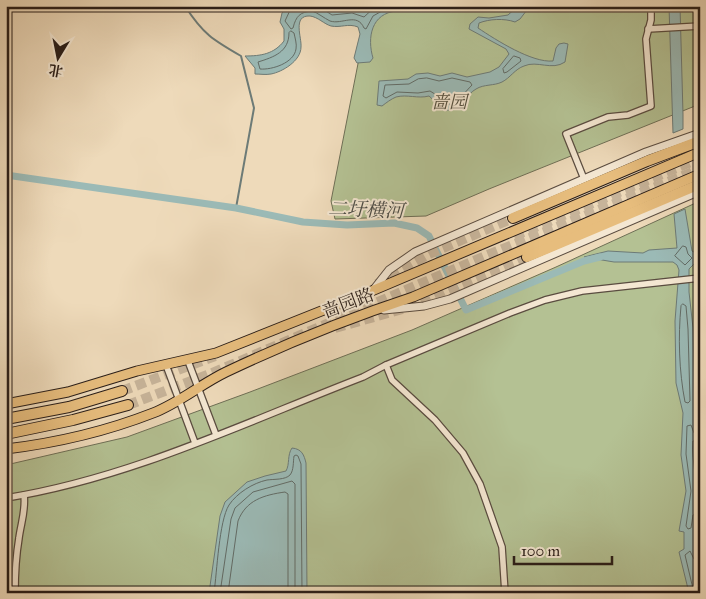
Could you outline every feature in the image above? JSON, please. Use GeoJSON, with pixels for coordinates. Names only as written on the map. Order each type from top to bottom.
{"type":"FeatureCollection","features":[{"type":"Feature","properties":{"kind":"highway"},"geometry":{"type":"LineString","coordinates":[[513,218],[647,161],[700,142]]}},
{"type":"Feature","properties":{"kind":"highway"},"geometry":{"type":"LineString","coordinates":[[527,258],[700,184]]}},
{"type":"Feature","properties":{"kind":"highway"},"geometry":{"type":"LineString","coordinates":[[6,419],[70,407],[122,391]]}},
{"type":"Feature","properties":{"kind":"highway"},"geometry":{"type":"LineString","coordinates":[[6,434],[25,432],[128,405]]}},
{"type":"Feature","properties":{"kind":"main road","name":"啬园路"},"geometry":{"type":"LineString","coordinates":[[6,404],[68,392],[138,371],[216,353],[374,290],[700,152]]}},
{"type":"Feature","properties":{"kind":"main road","name":"啬园路"},"geometry":{"type":"LineString","coordinates":[[6,449],[56,441],[125,423],[156,412],[224,373],[256,359],[364,313],[422,293],[700,174]]}},
{"type":"Feature","properties":{"kind":"street"},"geometry":{"type":"LineString","coordinates":[[584,179],[566,134],[608,117],[628,115],[651,106],[646,39],[651,6]]}},
{"type":"Feature","properties":{"kind":"street"},"geometry":{"type":"LineString","coordinates":[[648,29],[700,26]]}},
{"type":"Feature","properties":{"kind":"street"},"geometry":{"type":"LineString","coordinates":[[374,290],[389,270],[415,252],[646,152],[700,133]]}},
{"type":"Feature","properties":{"kind":"street"},"geometry":{"type":"LineString","coordinates":[[364,313],[424,306],[450,299],[700,191]]}},
{"type":"Feature","properties":{"kind":"street"},"geometry":{"type":"LineString","coordinates":[[6,498],[48,491],[100,478],[151,461],[363,377],[386,365],[545,300],[582,291],[698,278]]}},
{"type":"Feature","properties":{"kind":"street"},"geometry":{"type":"LineString","coordinates":[[188,361],[216,435]]}},
{"type":"Feature","properties":{"kind":"street"},"geometry":{"type":"LineString","coordinates":[[166,365],[195,443]]}},
{"type":"Feature","properties":{"kind":"street"},"geometry":{"type":"LineString","coordinates":[[386,365],[392,380],[435,420],[463,453],[480,484],[502,546],[505,593]]}},
{"type":"Feature","properties":{"kind":"street"},"geometry":{"type":"LineString","coordinates":[[15,593],[15,570],[19,536],[26,505],[24,495]]}},
{"type":"Feature","properties":{"kind":"green space","name":"啬园"},"geometry":{"type":"Polygon","coordinates":[[[366,6],[695,6],[700,35],[700,97],[695,106],[426,216],[335,219],[331,201],[365,28],[366,6]]]}},
{"type":"Feature","properties":{"kind":"green space"},"geometry":{"type":"Polygon","coordinates":[[[700,201],[700,593],[6,593],[6,465],[127,437],[250,392],[412,330],[700,201]]]}},
{"type":"Feature","properties":{"kind":"water"},"geometry":{"type":"Polygon","coordinates":[[[289,6],[396,6],[397,11],[381,16],[376,21],[371,35],[373,58],[370,62],[357,63],[354,58],[360,34],[358,27],[351,25],[331,26],[310,16],[301,19],[299,28],[301,47],[298,57],[290,65],[275,73],[255,74],[255,68],[245,56],[267,53],[276,49],[284,41],[284,29],[280,22],[282,13],[289,6]]]}},
{"type":"Feature","properties":{"kind":"water"},"geometry":{"type":"Polygon","coordinates":[[[518,6],[530,6],[520,19],[515,22],[487,21],[479,23],[478,28],[514,50],[544,61],[553,61],[559,44],[568,44],[565,62],[555,66],[529,64],[524,66],[502,82],[476,89],[457,107],[449,110],[440,108],[429,96],[400,96],[382,106],[377,105],[379,81],[408,79],[416,74],[428,73],[440,76],[452,73],[467,77],[490,72],[499,67],[509,54],[506,49],[469,29],[470,24],[478,17],[489,18],[508,15],[518,6]]]}},
{"type":"Feature","properties":{"kind":"water"},"geometry":{"type":"Polygon","coordinates":[[[669,6],[680,6],[683,129],[673,133],[669,6]]]}},
{"type":"Feature","properties":{"kind":"water"},"geometry":{"type":"Polygon","coordinates":[[[685,209],[692,251],[700,255],[700,264],[694,264],[689,269],[689,292],[693,328],[695,416],[700,443],[700,485],[696,542],[700,572],[700,593],[689,593],[679,552],[684,549],[684,532],[679,531],[686,491],[681,455],[683,413],[676,383],[675,321],[679,270],[673,262],[614,262],[584,257],[608,251],[643,253],[649,250],[677,248],[674,214],[685,209]]]}},
{"type":"Feature","properties":{"kind":"water"},"geometry":{"type":"Polygon","coordinates":[[[292,448],[302,453],[306,463],[307,593],[209,593],[220,516],[225,502],[247,482],[286,471],[292,448]]]}},
{"type":"Feature","properties":{"kind":"waterway"},"geometry":{"type":"LineString","coordinates":[[185,6],[209,36],[241,56],[254,108],[236,208]]}},
{"type":"Feature","properties":{"kind":"waterway","name":"二圩横河"},"geometry":{"type":"LineString","coordinates":[[6,175],[236,208],[303,222],[347,225],[394,223],[417,228],[429,236],[466,310],[584,261],[600,257]]}},
{"type":"Feature","properties":{"kind":"tunnel"},"geometry":{"type":"LineString","coordinates":[[514,236],[700,158]]}},
{"type":"Feature","properties":{"kind":"tunnel"},"geometry":{"type":"LineString","coordinates":[[128,405],[210,374],[483,257],[700,169]]}},
{"type":"Feature","properties":{"kind":"tunnel"},"geometry":{"type":"LineString","coordinates":[[377,284],[429,254],[513,218]]}},
{"type":"Feature","properties":{"kind":"tunnel"},"geometry":{"type":"LineString","coordinates":[[335,328],[416,305],[527,257]]}},
{"type":"Feature","properties":{"kind":"tunnel"},"geometry":{"type":"LineString","coordinates":[[122,391],[215,356]]}}]}
